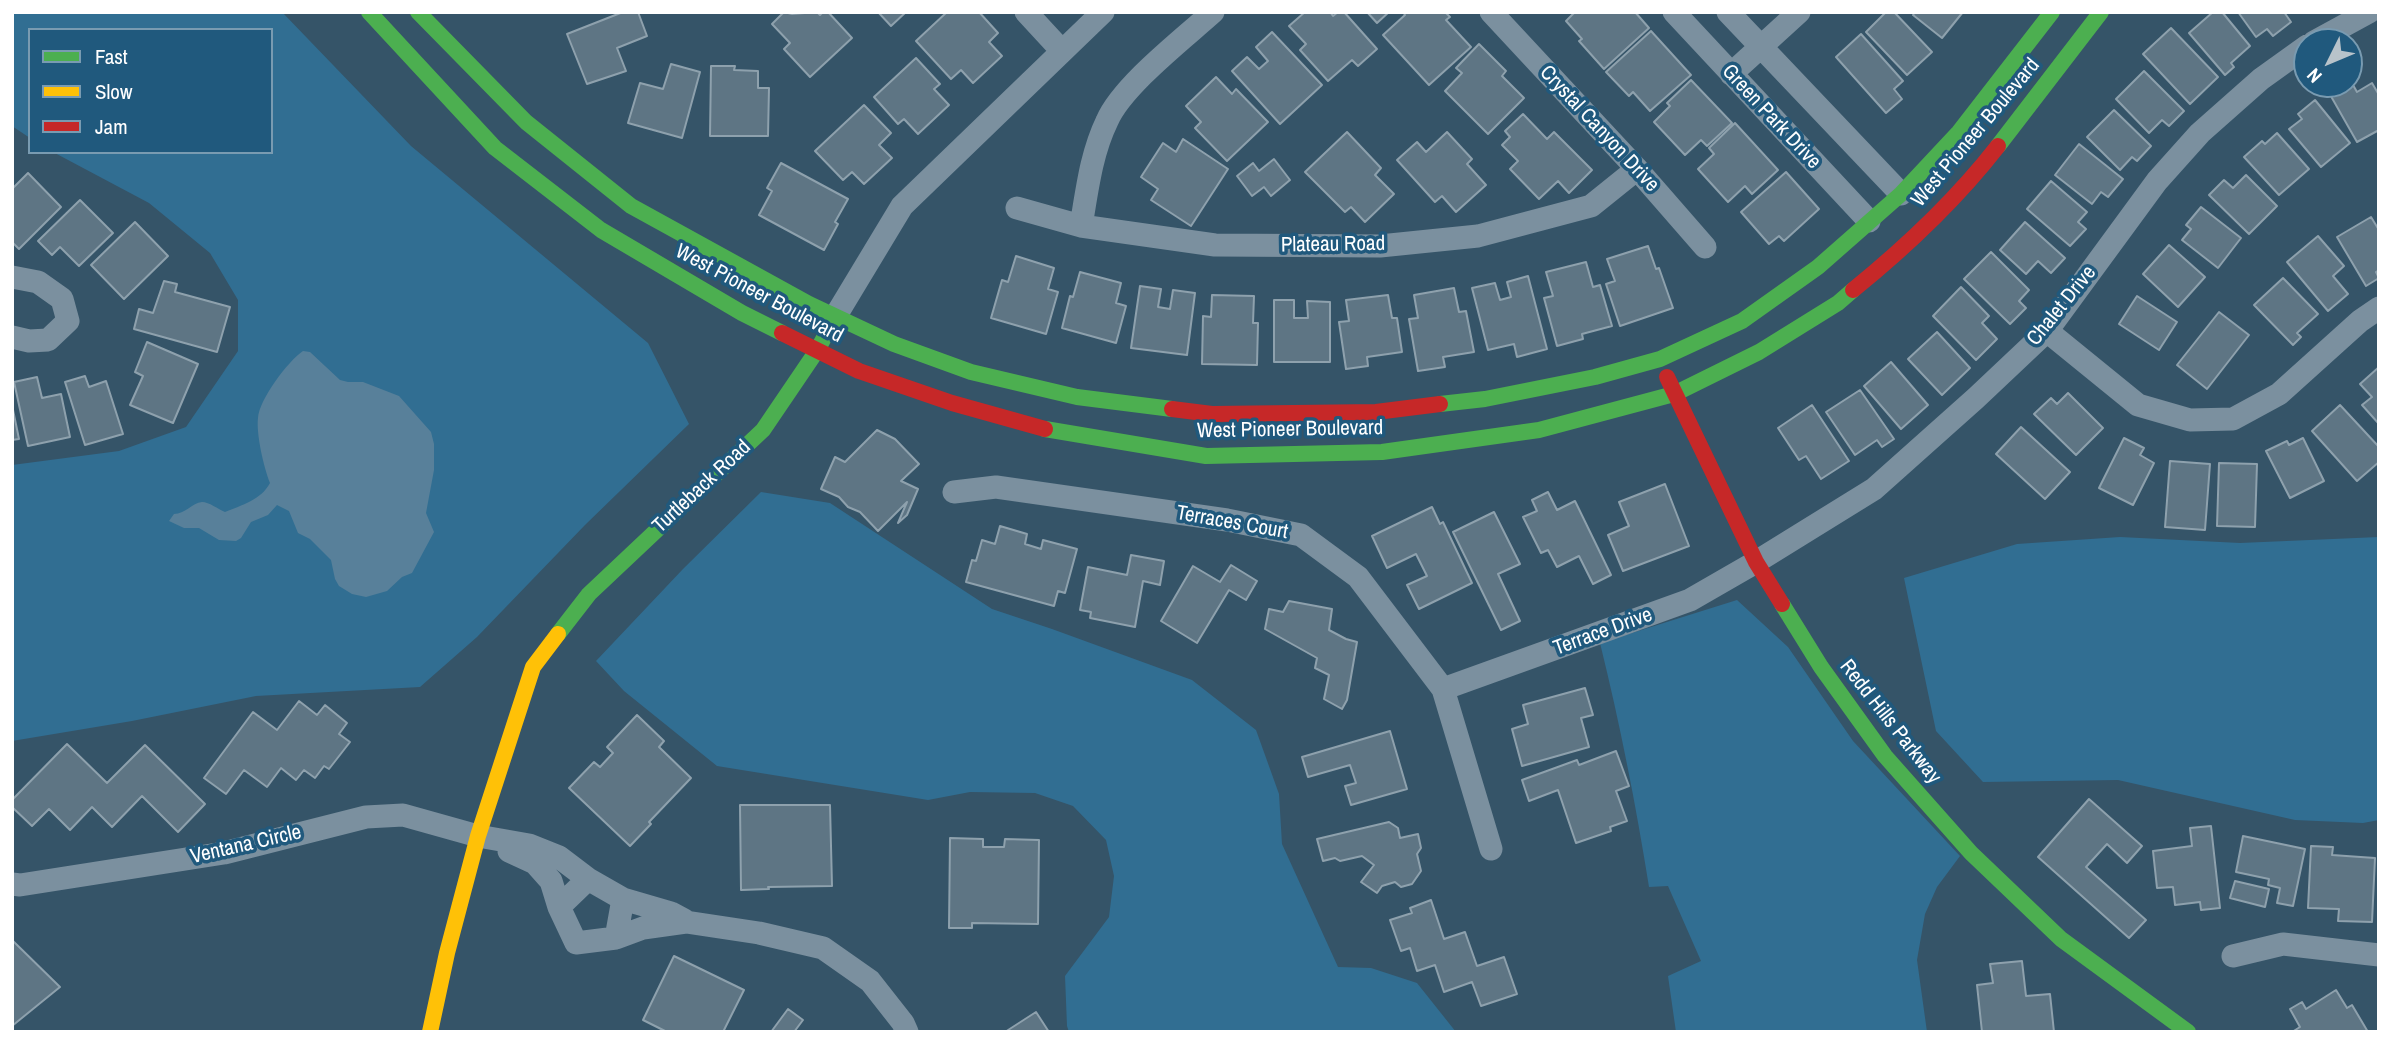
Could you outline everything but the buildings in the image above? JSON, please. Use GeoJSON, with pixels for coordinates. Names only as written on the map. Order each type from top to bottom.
{"type":"FeatureCollection","features":[{"type":"Feature","properties":{"kind":"main road","name":"West Pioneer Boulevard"},"geometry":{"type":"LineString","coordinates":[[369,12],[495,148],[601,230],[742,313],[859,371],[952,403],[1051,431],[1206,456],[1382,452],[1539,430],[1674,394],[1759,352],[1838,303],[1897,254],[1986,161],[2101,12]]}},
{"type":"Feature","properties":{"kind":"main road","name":"West Pioneer Boulevard"},"geometry":{"type":"LineString","coordinates":[[418,12],[526,121],[631,206],[835,317],[894,344],[971,372],[1077,397],[1212,414],[1376,412],[1485,399],[1595,377],[1660,359],[1742,321],[1818,267],[1901,194],[1959,132],[2052,12]]}},
{"type":"Feature","properties":{"kind":"main road","name":"Turtleback Road"},"geometry":{"type":"LineString","coordinates":[[430,1032],[447,953],[478,836],[533,667],[589,594],[762,430],[818,349],[835,317]]}},
{"type":"Feature","properties":{"kind":"main road","name":"Redd Hills Parkway"},"geometry":{"type":"LineString","coordinates":[[1660,359],[1674,394],[1756,562],[1821,667],[1885,756],[1971,853],[2061,939],[2188,1032]]}},
{"type":"Feature","properties":{"kind":"street"},"geometry":{"type":"LineString","coordinates":[[1026,12],[1062,51]]}},
{"type":"Feature","properties":{"kind":"street","name":"Turtleback Road"},"geometry":{"type":"LineString","coordinates":[[835,317],[902,206],[1103,12]]}},
{"type":"Feature","properties":{"kind":"street"},"geometry":{"type":"LineString","coordinates":[[1081,226],[1094,153],[1108,118],[1133,85],[1213,12]]}},
{"type":"Feature","properties":{"kind":"street","name":"Crystal Canyon Drive"},"geometry":{"type":"LineString","coordinates":[[1491,12],[1637,169],[1705,247]]}},
{"type":"Feature","properties":{"kind":"street","name":"Green Park Drive"},"geometry":{"type":"LineString","coordinates":[[1674,12],[1869,221]]}},
{"type":"Feature","properties":{"kind":"street","name":"Green Park Drive"},"geometry":{"type":"LineString","coordinates":[[1728,12],[1901,194]]}},
{"type":"Feature","properties":{"kind":"street"},"geometry":{"type":"LineString","coordinates":[[1731,74],[1799,12]]}},
{"type":"Feature","properties":{"kind":"street"},"geometry":{"type":"LineString","coordinates":[[2340,28],[2369,12]]}},
{"type":"Feature","properties":{"kind":"street","name":"Chalet Drive"},"geometry":{"type":"LineString","coordinates":[[1756,562],[1874,489],[1976,398],[2047,331],[2157,181],[2200,133],[2261,79],[2293,56]]}},
{"type":"Feature","properties":{"kind":"street","name":"Plateau Road"},"geometry":{"type":"LineString","coordinates":[[1017,208],[1081,226],[1215,245],[1380,246],[1478,236],[1591,206],[1637,169]]}},
{"type":"Feature","properties":{"kind":"street"},"geometry":{"type":"LineString","coordinates":[[12,277],[38,282],[62,299],[68,321],[48,340],[29,341],[12,337]]}},
{"type":"Feature","properties":{"kind":"street"},"geometry":{"type":"LineString","coordinates":[[2047,331],[2138,405],[2190,420],[2233,419],[2278,394],[2360,321],[2379,308]]}},
{"type":"Feature","properties":{"kind":"street","name":"Terraces Court"},"geometry":{"type":"LineString","coordinates":[[954,492],[996,487],[1227,520],[1301,535],[1357,577],[1443,689],[1491,849]]}},
{"type":"Feature","properties":{"kind":"street","name":"Terrace Drive"},"geometry":{"type":"LineString","coordinates":[[1443,689],[1690,600],[1756,562]]}},
{"type":"Feature","properties":{"kind":"street","name":"Ventana Circle"},"geometry":{"type":"LineString","coordinates":[[12,884],[20,885],[224,853],[366,817],[402,815],[478,836]]}},
{"type":"Feature","properties":{"kind":"street"},"geometry":{"type":"LineString","coordinates":[[478,836],[529,845],[559,857],[588,879],[623,899],[671,913],[686,922]]}},
{"type":"Feature","properties":{"kind":"street"},"geometry":{"type":"LineString","coordinates":[[478,836],[535,863],[551,881],[576,943],[616,938],[643,928],[686,922],[760,933],[823,948],[870,981],[903,1023],[906,1032]]}},
{"type":"Feature","properties":{"kind":"street"},"geometry":{"type":"LineString","coordinates":[[559,906],[588,879]]}},
{"type":"Feature","properties":{"kind":"street"},"geometry":{"type":"LineString","coordinates":[[616,938],[623,899]]}},
{"type":"Feature","properties":{"kind":"street"},"geometry":{"type":"LineString","coordinates":[[2233,956],[2283,944],[2379,955]]}},
{"type":"Feature","properties":{"kind":"shaded area"},"geometry":{"type":"Polygon","coordinates":[[[12,12],[282,12],[411,146],[648,343],[689,424],[585,525],[477,637],[420,687],[256,696],[12,741],[12,465],[119,451],[186,427],[238,351],[238,300],[210,253],[149,203],[57,154],[273,154],[273,28],[28,28],[28,137],[12,126],[12,12]]]}},
{"type":"Feature","properties":{"kind":"shaded area"},"geometry":{"type":"Polygon","coordinates":[[[303,351],[310,352],[340,380],[363,382],[399,396],[431,432],[434,470],[426,513],[434,532],[412,573],[402,577],[387,591],[366,597],[352,594],[339,586],[331,560],[310,539],[298,533],[289,511],[277,505],[268,515],[251,522],[236,541],[219,540],[199,528],[184,528],[169,521],[174,514],[202,502],[225,512],[250,501],[266,489],[270,483],[259,442],[260,410],[275,382],[303,351]]]}},
{"type":"Feature","properties":{"kind":"shaded area"},"geometry":{"type":"Polygon","coordinates":[[[761,492],[830,503],[992,609],[1192,680],[1256,730],[1279,794],[1282,844],[1338,967],[1371,968],[1417,983],[1456,1032],[1069,1032],[1065,976],[1109,917],[1114,876],[1106,840],[1073,806],[1035,793],[970,792],[928,800],[717,766],[624,691],[596,661],[761,492]]]}},
{"type":"Feature","properties":{"kind":"shaded area"},"geometry":{"type":"Polygon","coordinates":[[[2120,537],[2240,543],[2379,537],[2379,820],[2363,823],[2295,820],[2118,780],[1983,782],[1936,731],[1904,578],[2017,544],[2120,537]]]}},
{"type":"Feature","properties":{"kind":"shaded area"},"geometry":{"type":"Polygon","coordinates":[[[1737,600],[1788,647],[1853,741],[1960,856],[1937,887],[1925,914],[1917,960],[1927,1032],[1676,1032],[1668,976],[1701,961],[1668,886],[1649,887],[1627,765],[1600,643],[1737,600]]]}},
{"type":"Feature","properties":{"kind":"traffic: fast"},"geometry":{"type":"LineString","coordinates":[[369,12],[495,148],[601,230],[742,313],[782,333]]}},
{"type":"Feature","properties":{"kind":"traffic: fast"},"geometry":{"type":"LineString","coordinates":[[418,12],[526,122],[631,206],[809,304],[894,344],[971,372],[1077,397],[1172,409]]}},
{"type":"Feature","properties":{"kind":"traffic: fast"},"geometry":{"type":"LineString","coordinates":[[1440,404],[1485,399],[1595,377],[1660,359],[1742,321],[1818,267],[1901,194],[1959,132],[2052,12]]}},
{"type":"Feature","properties":{"kind":"traffic: fast"},"geometry":{"type":"LineString","coordinates":[[1998,146],[2101,12]]}},
{"type":"Feature","properties":{"kind":"traffic: fast"},"geometry":{"type":"LineString","coordinates":[[1045,429],[1206,456],[1382,452],[1539,430],[1674,394],[1759,352],[1838,303],[1853,290]]}},
{"type":"Feature","properties":{"kind":"traffic: fast"},"geometry":{"type":"LineString","coordinates":[[558,634],[589,594],[763,430],[827,332]]}},
{"type":"Feature","properties":{"kind":"traffic: fast"},"geometry":{"type":"LineString","coordinates":[[1782,604],[1821,667],[1885,756],[1971,853],[2061,939],[2188,1032]]}},
{"type":"Feature","properties":{"kind":"traffic: slow"},"geometry":{"type":"LineString","coordinates":[[430,1032],[447,953],[478,836],[533,667],[558,634]]}},
{"type":"Feature","properties":{"kind":"traffic: jam"},"geometry":{"type":"LineString","coordinates":[[1853,290],[1930,222],[1998,146]]}},
{"type":"Feature","properties":{"kind":"traffic: jam"},"geometry":{"type":"LineString","coordinates":[[782,333],[859,371],[952,403],[1045,429]]}},
{"type":"Feature","properties":{"kind":"traffic: jam"},"geometry":{"type":"LineString","coordinates":[[1667,377],[1756,562],[1782,604]]}},
{"type":"Feature","properties":{"kind":"traffic: jam"},"geometry":{"type":"LineString","coordinates":[[1172,409],[1212,414],[1376,412],[1440,404]]}}]}
